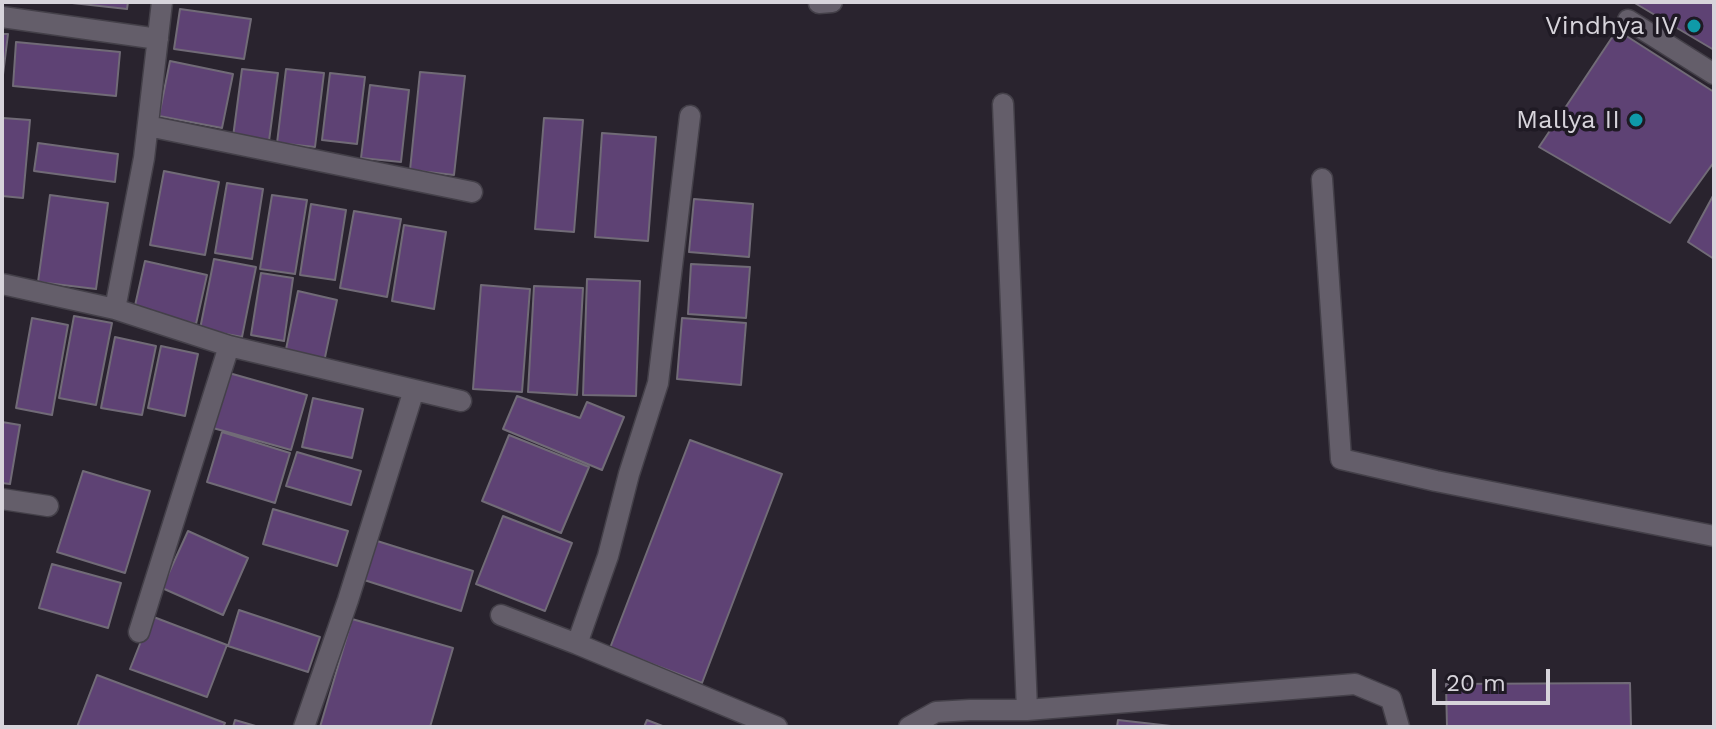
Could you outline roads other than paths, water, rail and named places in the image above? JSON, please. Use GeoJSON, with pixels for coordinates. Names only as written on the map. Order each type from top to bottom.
{"type":"FeatureCollection","features":[{"type":"Feature","properties":{"kind":"street"},"geometry":{"type":"LineString","coordinates":[[115,309],[144,158],[162,2]]}},
{"type":"Feature","properties":{"kind":"street"},"geometry":{"type":"LineString","coordinates":[[819,3],[832,2]]}},
{"type":"Feature","properties":{"kind":"street"},"geometry":{"type":"LineString","coordinates":[[2,17],[158,39]]}},
{"type":"Feature","properties":{"kind":"street"},"geometry":{"type":"LineString","coordinates":[[1628,20],[1714,74]]}},
{"type":"Feature","properties":{"kind":"street"},"geometry":{"type":"LineString","coordinates":[[1003,104],[1027,710]]}},
{"type":"Feature","properties":{"kind":"street"},"geometry":{"type":"LineString","coordinates":[[577,644],[608,556],[629,474],[658,383],[690,116]]}},
{"type":"Feature","properties":{"kind":"street"},"geometry":{"type":"LineString","coordinates":[[148,126],[472,192]]}},
{"type":"Feature","properties":{"kind":"street"},"geometry":{"type":"LineString","coordinates":[[1322,179],[1341,459],[1714,536]]}},
{"type":"Feature","properties":{"kind":"street"},"geometry":{"type":"LineString","coordinates":[[2,284],[115,309],[229,346],[461,401]]}},
{"type":"Feature","properties":{"kind":"street"},"geometry":{"type":"LineString","coordinates":[[139,632],[229,346]]}},
{"type":"Feature","properties":{"kind":"street"},"geometry":{"type":"LineString","coordinates":[[304,727],[348,600],[414,390]]}},
{"type":"Feature","properties":{"kind":"street"},"geometry":{"type":"LineString","coordinates":[[2,499],[48,506]]}},
{"type":"Feature","properties":{"kind":"street"},"geometry":{"type":"LineString","coordinates":[[501,615],[777,727]]}},
{"type":"Feature","properties":{"kind":"street"},"geometry":{"type":"LineString","coordinates":[[909,727],[936,712],[1027,710],[1355,684],[1391,699],[1399,727]]}},
{"type":"Feature","properties":{"kind":"place","name":"Vindhya IV"},"geometry":{"type":"Point","coordinates":[1694,26]}},
{"type":"Feature","properties":{"kind":"place","name":"Mallya II"},"geometry":{"type":"Point","coordinates":[1636,120]}}]}
